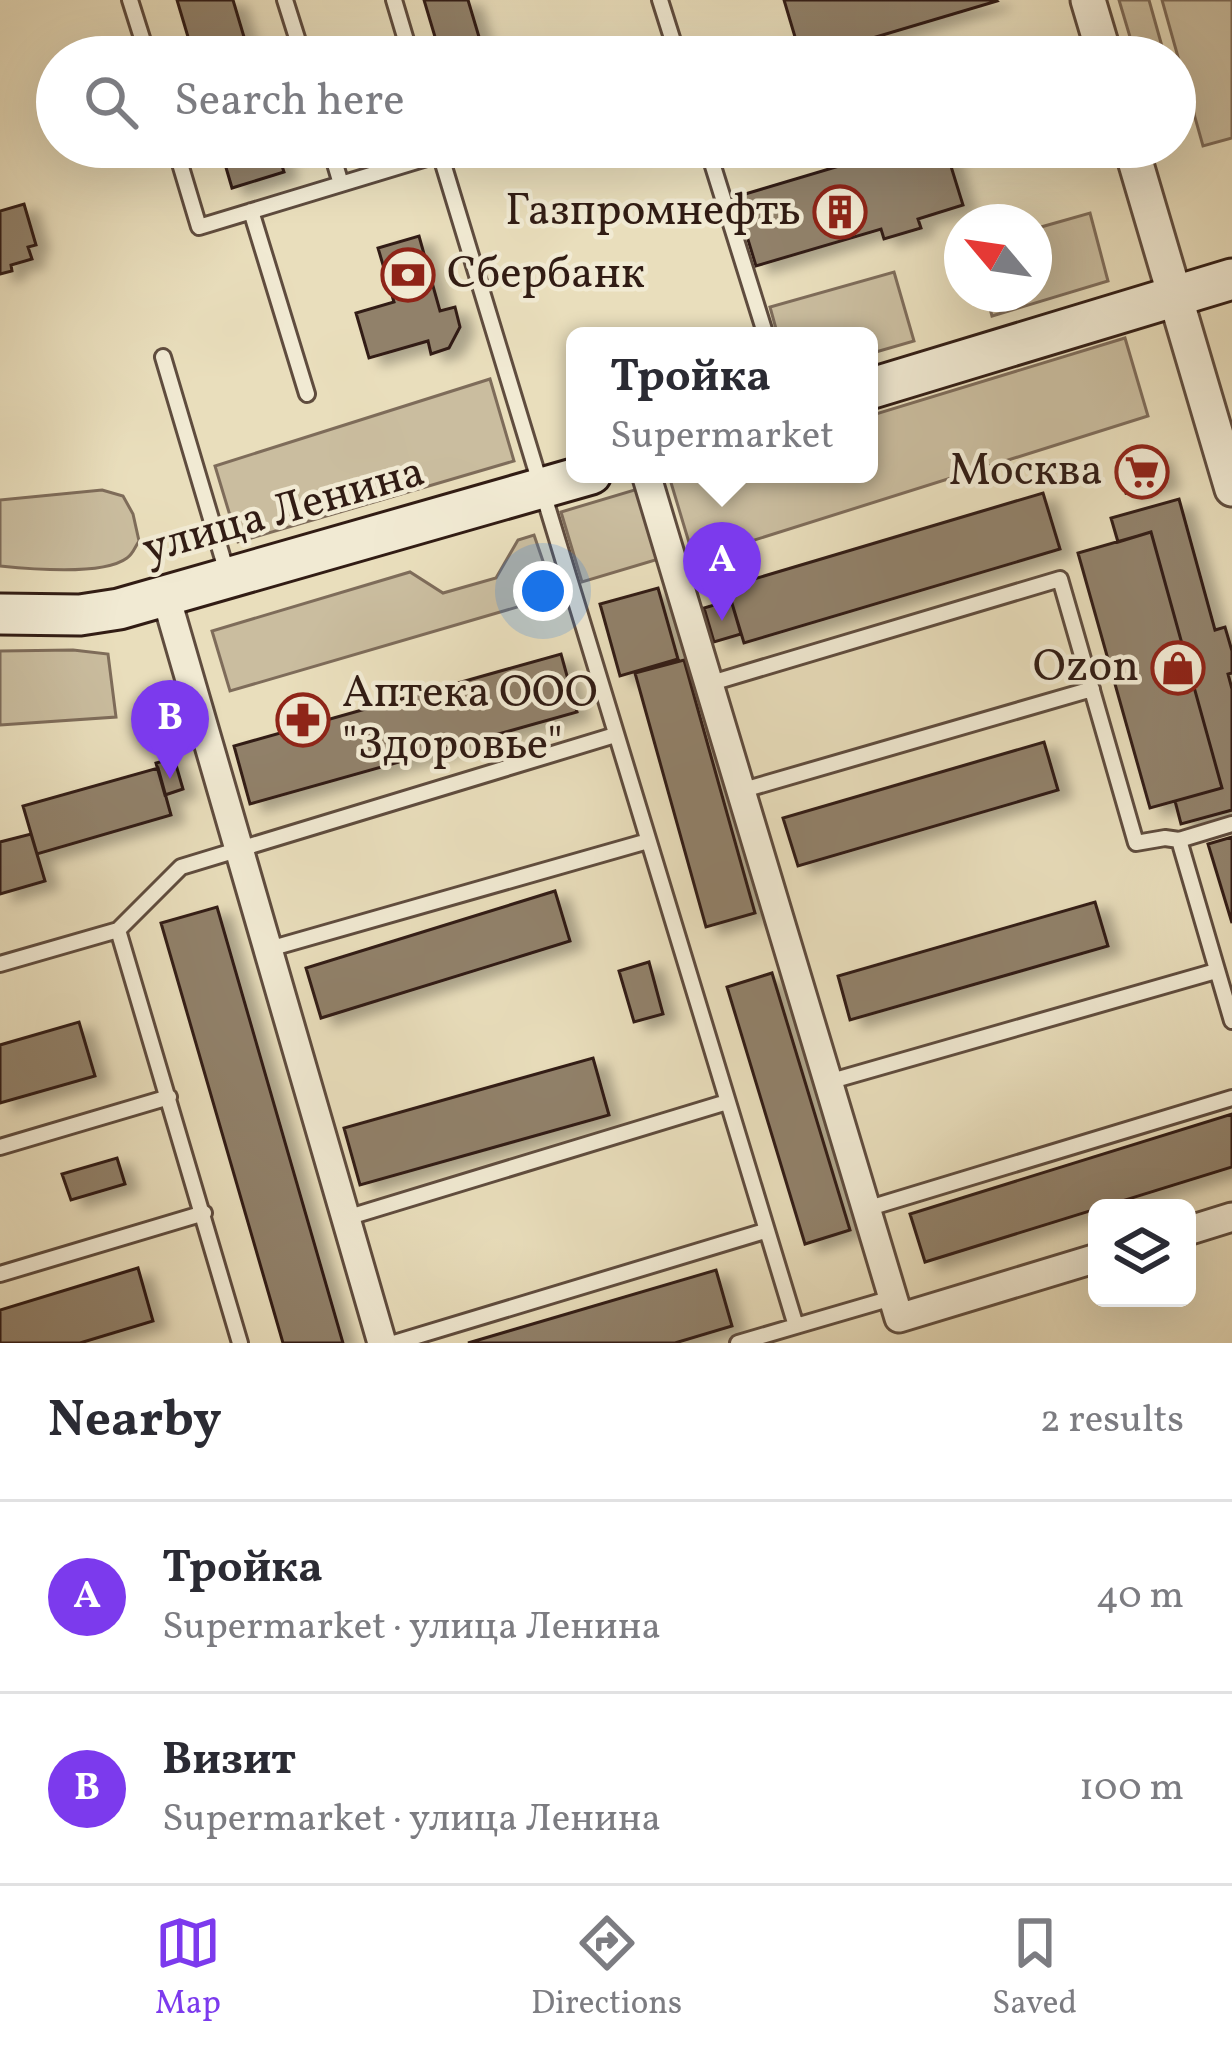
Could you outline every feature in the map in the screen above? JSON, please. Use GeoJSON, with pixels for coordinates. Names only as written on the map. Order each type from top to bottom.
{"type":"FeatureCollection","features":[{"type":"Feature","properties":{"kind":"main road"},"geometry":{"type":"LineString","coordinates":[[878,386],[1232,279]]}},
{"type":"Feature","properties":{"kind":"main road","name":"улица Ленина"},"geometry":{"type":"LineString","coordinates":[[0,614],[80,615],[166,597],[566,482]]}},
{"type":"Feature","properties":{"kind":"street"},"geometry":{"type":"LineString","coordinates":[[1088,0],[1099,36]]}},
{"type":"Feature","properties":{"kind":"street"},"geometry":{"type":"LineString","coordinates":[[1137,168],[1232,489]]}},
{"type":"Feature","properties":{"kind":"street"},"geometry":{"type":"LineString","coordinates":[[649,483],[898,1318],[1088,1261]]}},
{"type":"Feature","properties":{"kind":"street"},"geometry":{"type":"LineString","coordinates":[[166,597],[382,1343]]}},
{"type":"Feature","properties":{"kind":"street"},"geometry":{"type":"LineString","coordinates":[[1196,1228],[1232,1217]]}},
{"type":"Feature","properties":{"kind":"lane"},"geometry":{"type":"LineString","coordinates":[[130,0],[141,36]]}},
{"type":"Feature","properties":{"kind":"lane"},"geometry":{"type":"LineString","coordinates":[[286,0],[297,36]]}},
{"type":"Feature","properties":{"kind":"lane"},"geometry":{"type":"LineString","coordinates":[[394,0],[405,36]]}},
{"type":"Feature","properties":{"kind":"lane"},"geometry":{"type":"LineString","coordinates":[[660,0],[671,36]]}},
{"type":"Feature","properties":{"kind":"lane"},"geometry":{"type":"LineString","coordinates":[[181,168],[199,227],[387,168]]}},
{"type":"Feature","properties":{"kind":"lane"},"geometry":{"type":"LineString","coordinates":[[336,168],[341,184]]}},
{"type":"Feature","properties":{"kind":"lane"},"geometry":{"type":"LineString","coordinates":[[444,168],[796,1326]]}},
{"type":"Feature","properties":{"kind":"lane"},"geometry":{"type":"LineString","coordinates":[[714,168],[763,327]]}},
{"type":"Feature","properties":{"kind":"lane"},"geometry":{"type":"LineString","coordinates":[[251,211],[307,394]]}},
{"type":"Feature","properties":{"kind":"lane"},"geometry":{"type":"LineString","coordinates":[[163,357],[229,579]]}},
{"type":"Feature","properties":{"kind":"lane"},"geometry":{"type":"LineString","coordinates":[[707,684],[1060,579],[1136,843],[1179,840],[1232,824]]}},
{"type":"Feature","properties":{"kind":"lane"},"geometry":{"type":"LineString","coordinates":[[740,791],[1092,689]]}},
{"type":"Feature","properties":{"kind":"lane"},"geometry":{"type":"LineString","coordinates":[[0,964],[118,930],[181,867],[615,736]]}},
{"type":"Feature","properties":{"kind":"lane"},"geometry":{"type":"LineString","coordinates":[[1179,840],[1232,1022]]}},
{"type":"Feature","properties":{"kind":"lane"},"geometry":{"type":"LineString","coordinates":[[269,949],[648,841]]}},
{"type":"Feature","properties":{"kind":"lane"},"geometry":{"type":"LineString","coordinates":[[118,930],[240,1343]]}},
{"type":"Feature","properties":{"kind":"lane"},"geometry":{"type":"LineString","coordinates":[[828,1082],[1216,971]]}},
{"type":"Feature","properties":{"kind":"lane"},"geometry":{"type":"LineString","coordinates":[[0,1147],[169,1097]]}},
{"type":"Feature","properties":{"kind":"lane"},"geometry":{"type":"LineString","coordinates":[[866,1209],[1232,1098]]}},
{"type":"Feature","properties":{"kind":"lane"},"geometry":{"type":"LineString","coordinates":[[346,1218],[727,1102]]}},
{"type":"Feature","properties":{"kind":"lane"},"geometry":{"type":"LineString","coordinates":[[0,1274],[204,1213]]}},
{"type":"Feature","properties":{"kind":"lane"},"geometry":{"type":"LineString","coordinates":[[394,1343],[765,1231]]}},
{"type":"Feature","properties":{"kind":"lane"},"geometry":{"type":"LineString","coordinates":[[738,1343],[893,1298],[886,1276]]}},
{"type":"Feature","properties":{"kind":"shaded area"},"geometry":{"type":"Polygon","coordinates":[[[1119,0],[1149,0],[1159,36],[1130,36],[1119,0]]]}},
{"type":"Feature","properties":{"kind":"shaded area"},"geometry":{"type":"Polygon","coordinates":[[[1162,0],[1232,0],[1232,138],[1203,146],[1196,121],[1196,36],[1172,36],[1162,0]]]}},
{"type":"Feature","properties":{"kind":"shaded area"},"geometry":{"type":"Polygon","coordinates":[[[1090,213],[1108,281],[1052,298],[1052,224],[1090,213]]]}},
{"type":"Feature","properties":{"kind":"shaded area"},"geometry":{"type":"Polygon","coordinates":[[[894,272],[914,341],[878,351],[878,327],[776,327],[770,307],[894,272]]]}},
{"type":"Feature","properties":{"kind":"shaded area"},"geometry":{"type":"Polygon","coordinates":[[[1125,338],[1148,416],[694,559],[671,483],[878,483],[878,413],[1125,338]]]}},
{"type":"Feature","properties":{"kind":"shaded area"},"geometry":{"type":"Polygon","coordinates":[[[490,379],[514,461],[238,542],[215,466],[490,379]]]}},
{"type":"Feature","properties":{"kind":"shaded area"},"geometry":{"type":"Polygon","coordinates":[[[641,488],[662,558],[582,582],[561,512],[641,488]]]}},
{"type":"Feature","properties":{"kind":"shaded area"},"geometry":{"type":"Polygon","coordinates":[[[102,490],[123,496],[133,514],[139,541],[127,558],[84,569],[0,566],[0,500],[102,490]]]}},
{"type":"Feature","properties":{"kind":"shaded area"},"geometry":{"type":"Polygon","coordinates":[[[534,535],[555,596],[230,691],[212,631],[410,572],[443,593],[496,578],[518,540],[534,535]]]}},
{"type":"Feature","properties":{"kind":"shaded area"},"geometry":{"type":"Polygon","coordinates":[[[0,651],[108,654],[116,717],[0,725],[0,651]]]}},
{"type":"Feature","properties":{"kind":"building"},"geometry":{"type":"Polygon","coordinates":[[[177,0],[233,0],[244,36],[188,36],[177,0]]]}},
{"type":"Feature","properties":{"kind":"building"},"geometry":{"type":"Polygon","coordinates":[[[424,0],[468,0],[479,36],[435,36],[424,0]]]}},
{"type":"Feature","properties":{"kind":"building","name":"Газпромнефть"},"geometry":{"type":"Polygon","coordinates":[[[784,0],[997,1],[879,36],[795,36],[784,0]]]}},
{"type":"Feature","properties":{"kind":"building"},"geometry":{"type":"Polygon","coordinates":[[[226,168],[283,168],[284,172],[232,188],[226,168]]]}},
{"type":"Feature","properties":{"kind":"building","name":"Газпромнефть"},"geometry":{"type":"Polygon","coordinates":[[[832,168],[952,168],[963,204],[944,204],[944,211],[918,219],[921,228],[884,239],[881,229],[756,266],[735,197],[832,168]]]}},
{"type":"Feature","properties":{"kind":"building"},"geometry":{"type":"Polygon","coordinates":[[[24,204],[36,245],[28,247],[32,259],[0,274],[0,211],[24,204]]]}},
{"type":"Feature","properties":{"kind":"building","name":"Сбербанк"},"geometry":{"type":"Polygon","coordinates":[[[419,236],[440,311],[455,307],[460,327],[449,348],[431,354],[428,341],[369,358],[356,313],[394,302],[378,248],[419,236]]]}},
{"type":"Feature","properties":{"kind":"building","name":"Москва"},"geometry":{"type":"Polygon","coordinates":[[[1157,452],[1166,481],[1126,493],[1118,463],[1157,452]]]}},
{"type":"Feature","properties":{"kind":"building"},"geometry":{"type":"Polygon","coordinates":[[[1043,493],[1060,549],[744,643],[727,587],[1043,493]]]}},
{"type":"Feature","properties":{"kind":"building"},"geometry":{"type":"Polygon","coordinates":[[[1179,499],[1215,630],[1225,627],[1232,651],[1232,673],[1228,674],[1232,810],[1181,824],[1175,801],[1222,788],[1151,532],[1118,542],[1111,518],[1179,499]]]}},
{"type":"Feature","properties":{"kind":"building"},"geometry":{"type":"Polygon","coordinates":[[[1151,532],[1222,788],[1150,808],[1078,553],[1151,532]]]}},
{"type":"Feature","properties":{"kind":"building"},"geometry":{"type":"Polygon","coordinates":[[[658,588],[678,659],[620,676],[600,604],[658,588]]]}},
{"type":"Feature","properties":{"kind":"building"},"geometry":{"type":"Polygon","coordinates":[[[731,600],[741,634],[714,642],[704,608],[731,600]]]}},
{"type":"Feature","properties":{"kind":"building"},"geometry":{"type":"Polygon","coordinates":[[[561,654],[577,712],[250,804],[234,746],[561,654]]]}},
{"type":"Feature","properties":{"kind":"building"},"geometry":{"type":"Polygon","coordinates":[[[684,660],[755,913],[706,927],[635,673],[684,660]]]}},
{"type":"Feature","properties":{"kind":"building"},"geometry":{"type":"Polygon","coordinates":[[[1044,742],[1058,790],[798,866],[783,818],[1044,742]]]}},
{"type":"Feature","properties":{"kind":"building"},"geometry":{"type":"Polygon","coordinates":[[[174,758],[183,789],[165,795],[156,763],[174,758]]]}},
{"type":"Feature","properties":{"kind":"building"},"geometry":{"type":"Polygon","coordinates":[[[158,768],[171,815],[37,854],[23,806],[158,768]]]}},
{"type":"Feature","properties":{"kind":"building"},"geometry":{"type":"Polygon","coordinates":[[[31,834],[45,881],[0,894],[0,842],[31,834]]]}},
{"type":"Feature","properties":{"kind":"building"},"geometry":{"type":"Polygon","coordinates":[[[1232,837],[1232,923],[1208,844],[1232,837]]]}},
{"type":"Feature","properties":{"kind":"building"},"geometry":{"type":"Polygon","coordinates":[[[555,891],[570,941],[321,1018],[306,968],[555,891]]]}},
{"type":"Feature","properties":{"kind":"building"},"geometry":{"type":"Polygon","coordinates":[[[1095,902],[1108,946],[850,1020],[838,976],[1095,902]]]}},
{"type":"Feature","properties":{"kind":"building"},"geometry":{"type":"Polygon","coordinates":[[[217,907],[343,1343],[283,1343],[161,923],[217,907]]]}},
{"type":"Feature","properties":{"kind":"building"},"geometry":{"type":"Polygon","coordinates":[[[649,962],[663,1014],[634,1022],[619,971],[649,962]]]}},
{"type":"Feature","properties":{"kind":"building"},"geometry":{"type":"Polygon","coordinates":[[[772,973],[850,1230],[805,1244],[727,987],[772,973]]]}},
{"type":"Feature","properties":{"kind":"building"},"geometry":{"type":"Polygon","coordinates":[[[79,1022],[95,1076],[0,1103],[0,1045],[79,1022]]]}},
{"type":"Feature","properties":{"kind":"building"},"geometry":{"type":"Polygon","coordinates":[[[593,1058],[609,1115],[360,1185],[344,1128],[593,1058]]]}},
{"type":"Feature","properties":{"kind":"building"},"geometry":{"type":"Polygon","coordinates":[[[1232,1114],[1232,1167],[1129,1199],[1088,1199],[1088,1212],[925,1262],[910,1214],[1232,1114]]]}},
{"type":"Feature","properties":{"kind":"building"},"geometry":{"type":"Polygon","coordinates":[[[117,1158],[125,1184],[71,1200],[62,1174],[117,1158]]]}},
{"type":"Feature","properties":{"kind":"building"},"geometry":{"type":"Polygon","coordinates":[[[138,1268],[153,1321],[80,1343],[0,1343],[0,1310],[138,1268]]]}},
{"type":"Feature","properties":{"kind":"building"},"geometry":{"type":"Polygon","coordinates":[[[716,1270],[732,1326],[675,1343],[468,1343],[716,1270]]]}},
{"type":"Feature","properties":{"kind":"place","name":"Газпромнефть"},"geometry":{"type":"Point","coordinates":[840,212]}},
{"type":"Feature","properties":{"kind":"place","name":"Сбербанк"},"geometry":{"type":"Point","coordinates":[408,275]}},
{"type":"Feature","properties":{"kind":"place","name":"Москва"},"geometry":{"type":"Point","coordinates":[1142,472]}},
{"type":"Feature","properties":{"kind":"place","name":"Тройка"},"geometry":{"type":"Point","coordinates":[722,621]}},
{"type":"Feature","properties":{"kind":"place","name":"Ozon"},"geometry":{"type":"Point","coordinates":[1178,668]}},
{"type":"Feature","properties":{"kind":"place","name":"Аптека ООО \"Здоровье\""},"geometry":{"type":"Point","coordinates":[303,720]}},
{"type":"Feature","properties":{"kind":"place","name":"Визит"},"geometry":{"type":"Point","coordinates":[170,779]}}]}
